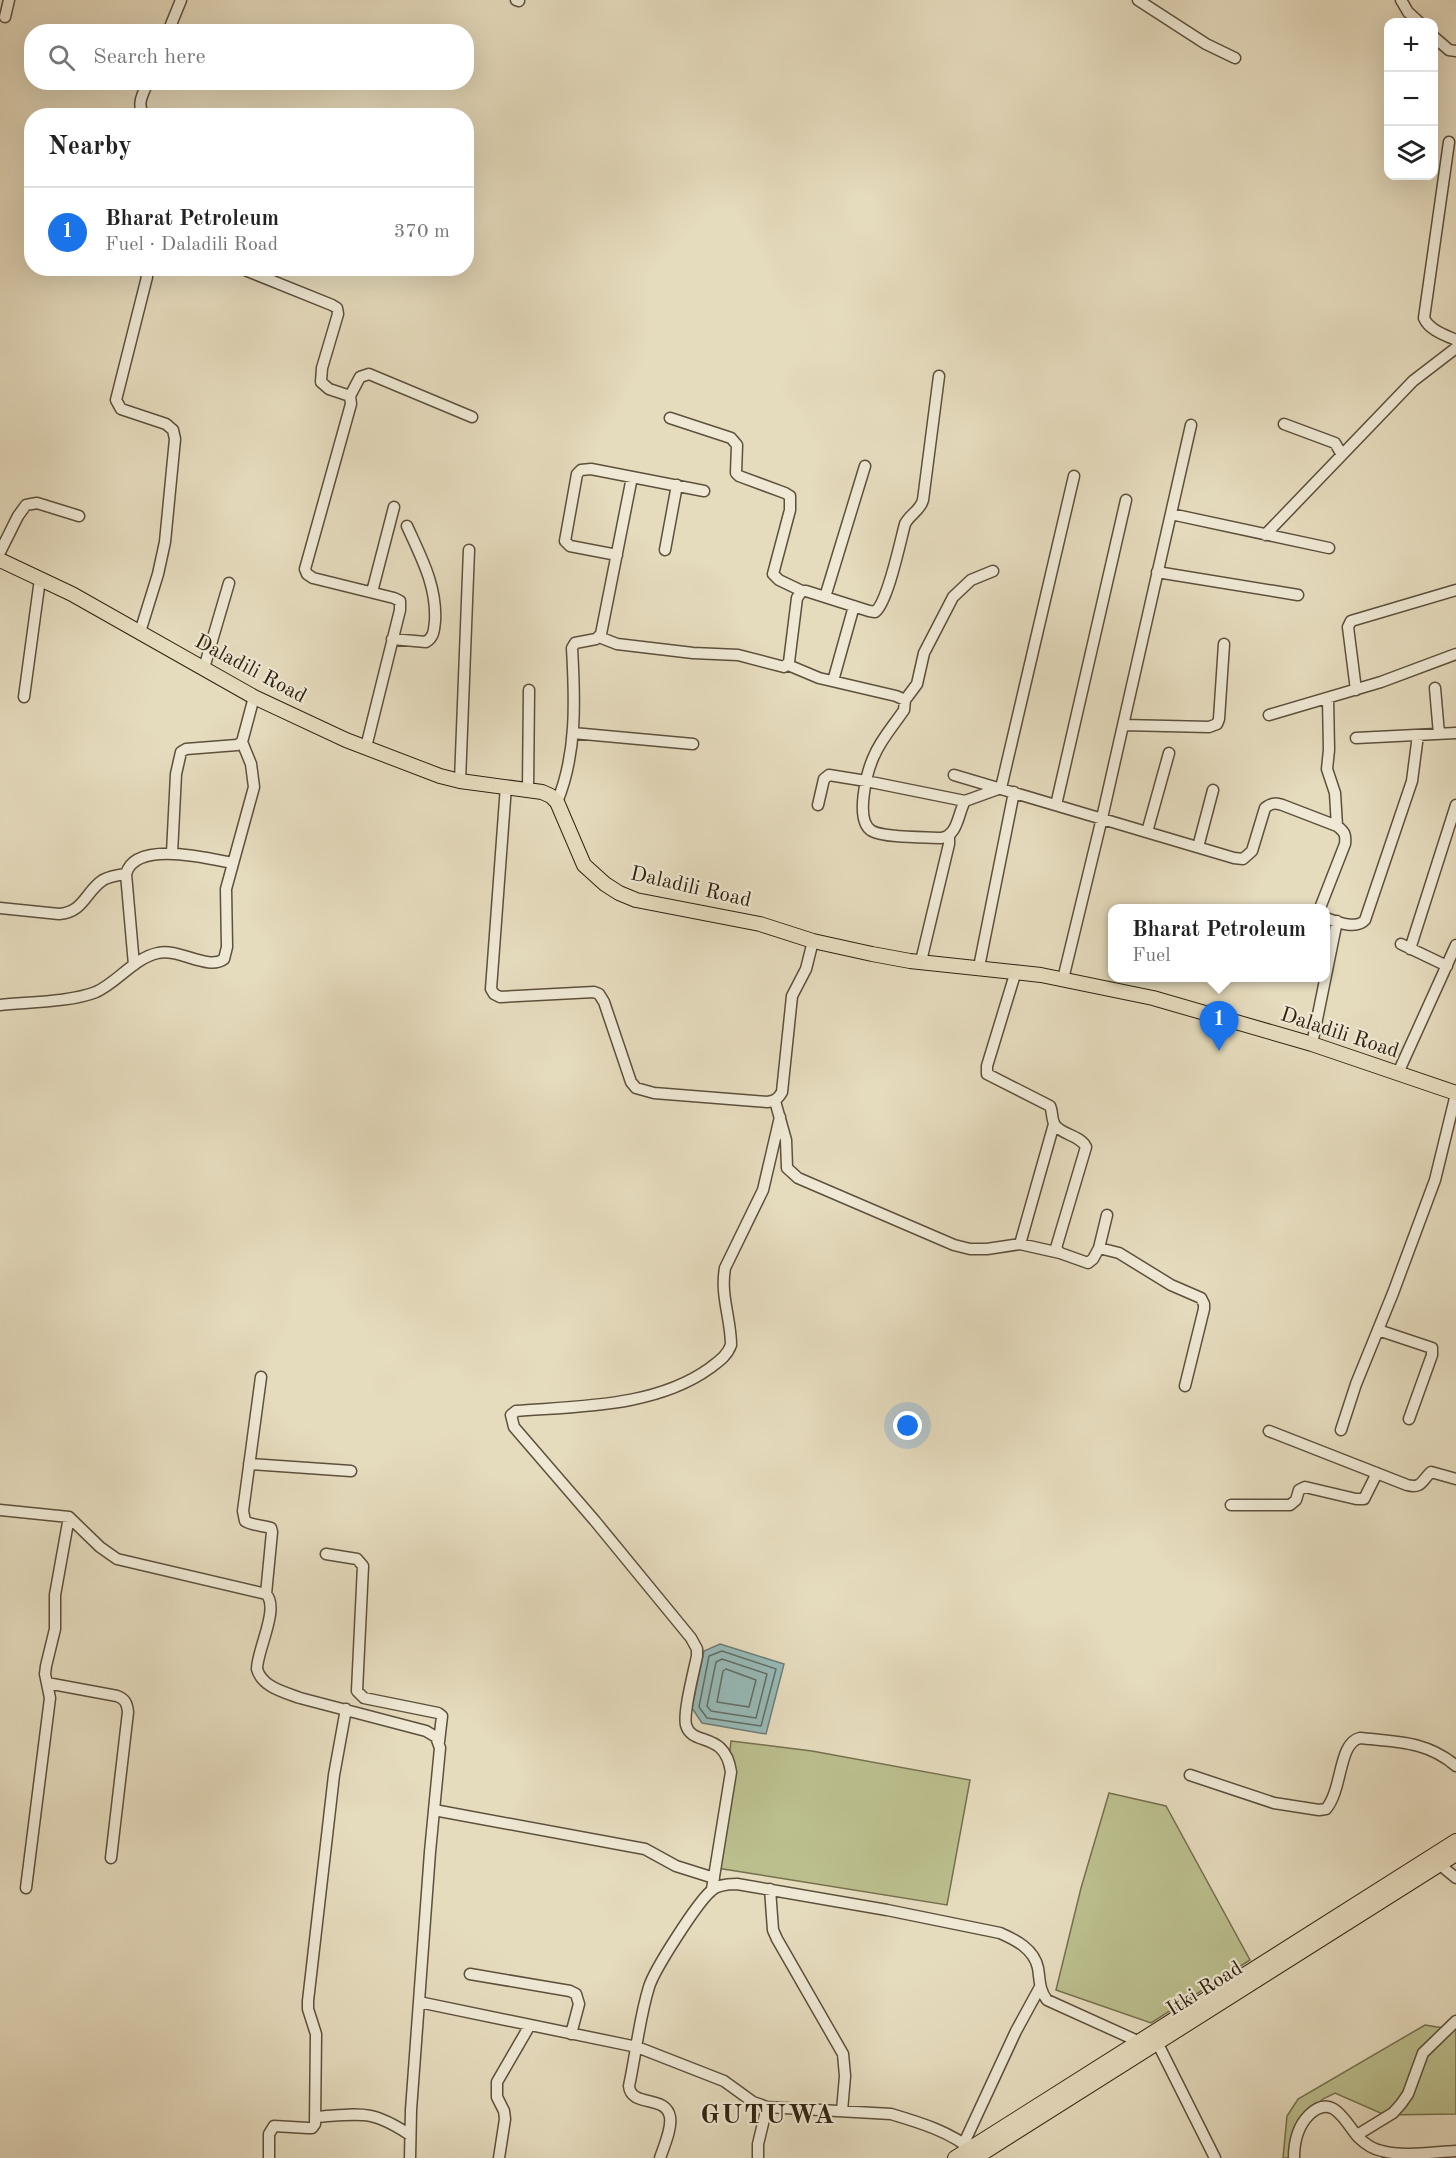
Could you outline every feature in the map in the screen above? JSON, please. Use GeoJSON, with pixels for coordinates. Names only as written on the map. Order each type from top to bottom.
{"type":"FeatureCollection","features":[{"type":"Feature","properties":{"kind":"main road","name":"Daladili Road"},"geometry":{"type":"LineString","coordinates":[[0,560],[72,594],[254,697],[346,740],[440,776],[460,781],[528,789],[551,796],[556,802],[584,865],[619,893],[636,900],[760,924],[813,941],[872,954],[1016,971],[1153,998],[1312,1044],[1456,1094]]}},
{"type":"Feature","properties":{"kind":"main road"},"geometry":{"type":"LineString","coordinates":[[1148,2044],[1456,1841]]}},
{"type":"Feature","properties":{"kind":"main road","name":"Itki Road"},"geometry":{"type":"LineString","coordinates":[[955,2158],[974,2152],[1456,1854]]}},
{"type":"Feature","properties":{"kind":"street"},"geometry":{"type":"LineString","coordinates":[[5,17],[9,0]]}},
{"type":"Feature","properties":{"kind":"street"},"geometry":{"type":"LineString","coordinates":[[171,24],[181,0]]}},
{"type":"Feature","properties":{"kind":"street"},"geometry":{"type":"LineString","coordinates":[[1138,0],[1206,44],[1235,58]]}},
{"type":"Feature","properties":{"kind":"street"},"geometry":{"type":"LineString","coordinates":[[1401,0],[1415,18]]}},
{"type":"Feature","properties":{"kind":"street"},"geometry":{"type":"LineString","coordinates":[[1438,40],[1449,50],[1456,51]]}},
{"type":"Feature","properties":{"kind":"street"},"geometry":{"type":"LineString","coordinates":[[140,108],[145,90]]}},
{"type":"Feature","properties":{"kind":"street"},"geometry":{"type":"LineString","coordinates":[[1449,142],[1424,318],[1427,325],[1456,340]]}},
{"type":"Feature","properties":{"kind":"street"},"geometry":{"type":"LineString","coordinates":[[140,632],[158,574],[165,542],[175,439],[173,430],[166,424],[121,409],[116,400],[147,276]]}},
{"type":"Feature","properties":{"kind":"street"},"geometry":{"type":"LineString","coordinates":[[260,276],[337,308],[338,320],[322,368],[321,382],[329,389],[350,396]]}},
{"type":"Feature","properties":{"kind":"street"},"geometry":{"type":"LineString","coordinates":[[1265,534],[1413,381],[1456,348]]}},
{"type":"Feature","properties":{"kind":"street"},"geometry":{"type":"LineString","coordinates":[[366,747],[400,610],[400,601],[372,592],[313,579],[305,569],[351,404],[350,396],[360,377],[369,374],[472,417]]}},
{"type":"Feature","properties":{"kind":"street"},"geometry":{"type":"LineString","coordinates":[[670,418],[731,438],[737,445],[735,469],[739,476],[789,496],[790,510],[773,574],[779,580],[802,591],[875,612],[887,591],[905,524],[922,505],[939,376]]}},
{"type":"Feature","properties":{"kind":"street"},"geometry":{"type":"LineString","coordinates":[[1284,424],[1335,443],[1342,455]]}},
{"type":"Feature","properties":{"kind":"street"},"geometry":{"type":"LineString","coordinates":[[1063,979],[1191,425]]}},
{"type":"Feature","properties":{"kind":"street"},"geometry":{"type":"LineString","coordinates":[[825,597],[865,466]]}},
{"type":"Feature","properties":{"kind":"street"},"geometry":{"type":"LineString","coordinates":[[617,555],[570,546],[565,541],[577,474],[580,470],[591,469],[704,490]]}},
{"type":"Feature","properties":{"kind":"street"},"geometry":{"type":"LineString","coordinates":[[1001,788],[1074,476]]}},
{"type":"Feature","properties":{"kind":"street"},"geometry":{"type":"LineString","coordinates":[[599,637],[632,477]]}},
{"type":"Feature","properties":{"kind":"street"},"geometry":{"type":"LineString","coordinates":[[665,550],[676,485]]}},
{"type":"Feature","properties":{"kind":"street"},"geometry":{"type":"LineString","coordinates":[[1056,805],[1126,500]]}},
{"type":"Feature","properties":{"kind":"street"},"geometry":{"type":"LineString","coordinates":[[0,552],[26,505],[37,503],[79,516]]}},
{"type":"Feature","properties":{"kind":"street"},"geometry":{"type":"LineString","coordinates":[[372,592],[394,507]]}},
{"type":"Feature","properties":{"kind":"street"},"geometry":{"type":"LineString","coordinates":[[1171,514],[1329,548]]}},
{"type":"Feature","properties":{"kind":"street"},"geometry":{"type":"LineString","coordinates":[[392,639],[426,642],[433,635],[436,608],[434,589],[406,526]]}},
{"type":"Feature","properties":{"kind":"street"},"geometry":{"type":"LineString","coordinates":[[460,781],[469,550]]}},
{"type":"Feature","properties":{"kind":"street"},"geometry":{"type":"LineString","coordinates":[[949,836],[946,838],[872,831],[867,827],[862,812],[866,780],[874,757],[904,710],[905,700],[917,684],[924,652],[953,597],[967,583],[993,571]]}},
{"type":"Feature","properties":{"kind":"street"},"geometry":{"type":"LineString","coordinates":[[1157,572],[1298,595]]}},
{"type":"Feature","properties":{"kind":"street"},"geometry":{"type":"LineString","coordinates":[[24,697],[40,579]]}},
{"type":"Feature","properties":{"kind":"street"},"geometry":{"type":"LineString","coordinates":[[204,668],[230,583]]}},
{"type":"Feature","properties":{"kind":"street"},"geometry":{"type":"LineString","coordinates":[[1356,690],[1348,627],[1351,621],[1456,590]]}},
{"type":"Feature","properties":{"kind":"street"},"geometry":{"type":"LineString","coordinates":[[788,665],[797,598],[802,591]]}},
{"type":"Feature","properties":{"kind":"street"},"geometry":{"type":"LineString","coordinates":[[833,681],[854,606]]}},
{"type":"Feature","properties":{"kind":"street"},"geometry":{"type":"LineString","coordinates":[[556,802],[568,772],[573,733],[573,645],[580,641],[599,637],[617,644],[693,653],[738,655],[778,666],[788,665],[806,674],[905,700]]}},
{"type":"Feature","properties":{"kind":"street"},"geometry":{"type":"LineString","coordinates":[[1123,725],[1209,727],[1217,724],[1220,719],[1224,644]]}},
{"type":"Feature","properties":{"kind":"street"},"geometry":{"type":"LineString","coordinates":[[1269,715],[1356,690],[1456,654]]}},
{"type":"Feature","properties":{"kind":"street"},"geometry":{"type":"LineString","coordinates":[[1435,688],[1439,734]]}},
{"type":"Feature","properties":{"kind":"street"},"geometry":{"type":"LineString","coordinates":[[528,789],[529,690]]}},
{"type":"Feature","properties":{"kind":"street"},"geometry":{"type":"LineString","coordinates":[[0,1005],[80,997],[105,987],[134,965],[160,952],[178,953],[214,963],[224,959],[227,947],[225,900],[232,863],[254,787],[250,764],[242,742],[254,697]]}},
{"type":"Feature","properties":{"kind":"street"},"geometry":{"type":"LineString","coordinates":[[1328,698],[1327,769],[1335,793],[1337,826]]}},
{"type":"Feature","properties":{"kind":"street"},"geometry":{"type":"LineString","coordinates":[[573,733],[693,744]]}},
{"type":"Feature","properties":{"kind":"street"},"geometry":{"type":"LineString","coordinates":[[1356,738],[1456,733]]}},
{"type":"Feature","properties":{"kind":"street"},"geometry":{"type":"LineString","coordinates":[[1330,919],[1356,925],[1365,920],[1412,781],[1418,735]]}},
{"type":"Feature","properties":{"kind":"street"},"geometry":{"type":"LineString","coordinates":[[172,853],[176,774],[182,752],[186,749],[237,745],[242,742]]}},
{"type":"Feature","properties":{"kind":"street"},"geometry":{"type":"LineString","coordinates":[[1147,832],[1169,753]]}},
{"type":"Feature","properties":{"kind":"street"},"geometry":{"type":"LineString","coordinates":[[818,806],[826,776],[834,775],[965,801],[1001,788]]}},
{"type":"Feature","properties":{"kind":"street"},"geometry":{"type":"LineString","coordinates":[[954,775],[1243,859],[1252,851],[1265,808],[1276,803],[1337,826],[1344,831],[1345,844],[1322,904]]}},
{"type":"Feature","properties":{"kind":"street"},"geometry":{"type":"LineString","coordinates":[[506,786],[498,910],[490,985],[494,994],[511,998],[594,992],[599,994],[604,1002],[631,1082],[636,1088],[644,1091],[775,1101],[782,1092],[792,996],[806,969],[813,941]]}},
{"type":"Feature","properties":{"kind":"street"},"geometry":{"type":"LineString","coordinates":[[1198,847],[1213,790]]}},
{"type":"Feature","properties":{"kind":"street"},"geometry":{"type":"LineString","coordinates":[[979,967],[1014,792]]}},
{"type":"Feature","properties":{"kind":"street"},"geometry":{"type":"LineString","coordinates":[[921,961],[949,836],[965,801]]}},
{"type":"Feature","properties":{"kind":"street"},"geometry":{"type":"LineString","coordinates":[[1447,966],[1405,946],[1456,805]]}},
{"type":"Feature","properties":{"kind":"street"},"geometry":{"type":"LineString","coordinates":[[134,965],[126,874],[132,862],[139,858],[172,853],[232,863]]}},
{"type":"Feature","properties":{"kind":"street"},"geometry":{"type":"LineString","coordinates":[[0,908],[69,913],[78,908],[104,879],[126,874]]}},
{"type":"Feature","properties":{"kind":"street"},"geometry":{"type":"LineString","coordinates":[[1330,955],[1337,921]]}},
{"type":"Feature","properties":{"kind":"street"},"geometry":{"type":"LineString","coordinates":[[1398,1073],[1456,945]]}},
{"type":"Feature","properties":{"kind":"street"},"geometry":{"type":"LineString","coordinates":[[1016,971],[986,1070],[991,1078],[1050,1106],[1054,1124],[1020,1244]]}},
{"type":"Feature","properties":{"kind":"street"},"geometry":{"type":"LineString","coordinates":[[1312,1044],[1325,982]]}},
{"type":"Feature","properties":{"kind":"street"},"geometry":{"type":"LineString","coordinates":[[1341,1430],[1356,1384],[1435,1180],[1456,1094]]}},
{"type":"Feature","properties":{"kind":"street"},"geometry":{"type":"LineString","coordinates":[[775,1101],[786,1140],[787,1168],[798,1178],[954,1245],[987,1250],[1020,1244],[1060,1253],[1088,1263],[1094,1259],[1099,1248],[1107,1215]]}},
{"type":"Feature","properties":{"kind":"street"},"geometry":{"type":"LineString","coordinates":[[660,2158],[670,2124],[667,2109],[661,2104],[634,2097],[629,2092],[629,2086],[646,1997],[655,1973],[713,1883],[731,1772],[729,1759],[721,1747],[693,1734],[687,1727],[686,1715],[697,1656],[697,1649],[691,1638],[514,1427],[511,1415],[516,1411],[573,1407],[626,1400],[660,1392],[687,1382],[723,1358],[731,1345],[723,1278],[725,1268],[763,1190],[780,1117]]}},
{"type":"Feature","properties":{"kind":"street"},"geometry":{"type":"LineString","coordinates":[[1054,1124],[1082,1141],[1086,1147],[1056,1245],[1060,1253]]}},
{"type":"Feature","properties":{"kind":"street"},"geometry":{"type":"LineString","coordinates":[[1099,1248],[1119,1253],[1171,1286],[1201,1298],[1203,1301],[1204,1308],[1185,1386]]}},
{"type":"Feature","properties":{"kind":"street"},"geometry":{"type":"LineString","coordinates":[[1378,1330],[1432,1348],[1432,1355],[1408,1419]]}},
{"type":"Feature","properties":{"kind":"street"},"geometry":{"type":"LineString","coordinates":[[261,1377],[243,1517],[250,1524],[271,1528],[266,1594]]}},
{"type":"Feature","properties":{"kind":"street"},"geometry":{"type":"LineString","coordinates":[[1269,1431],[1413,1487],[1423,1483],[1431,1472],[1456,1479]]}},
{"type":"Feature","properties":{"kind":"street"},"geometry":{"type":"LineString","coordinates":[[249,1464],[351,1471]]}},
{"type":"Feature","properties":{"kind":"street"},"geometry":{"type":"LineString","coordinates":[[1231,1505],[1290,1505],[1294,1503],[1299,1490],[1305,1487],[1364,1499],[1377,1473]]}},
{"type":"Feature","properties":{"kind":"street"},"geometry":{"type":"LineString","coordinates":[[0,1510],[69,1517],[100,1547],[117,1559],[266,1594],[270,1597],[271,1611],[257,1662],[259,1675],[263,1681],[283,1692],[426,1731],[436,1737],[439,1742]]}},
{"type":"Feature","properties":{"kind":"street"},"geometry":{"type":"LineString","coordinates":[[26,1888],[50,1698],[45,1666],[56,1629],[55,1595],[69,1517]]}},
{"type":"Feature","properties":{"kind":"street"},"geometry":{"type":"LineString","coordinates":[[326,1554],[357,1559],[363,1566],[357,1691],[364,1698],[438,1713],[442,1716],[419,2002],[410,2136],[411,2158]]}},
{"type":"Feature","properties":{"kind":"street"},"geometry":{"type":"LineString","coordinates":[[47,1683],[117,1696],[124,1699],[127,1704],[128,1712],[111,1858]]}},
{"type":"Feature","properties":{"kind":"street"},"geometry":{"type":"LineString","coordinates":[[269,2158],[271,2128],[278,2125],[312,2128],[316,2117],[316,2034],[308,2009],[308,2001],[334,1775],[346,1709]]}},
{"type":"Feature","properties":{"kind":"street"},"geometry":{"type":"LineString","coordinates":[[1190,1775],[1274,1803],[1319,1810],[1326,1809],[1336,1793],[1346,1748],[1355,1739],[1429,1748],[1446,1757],[1456,1766]]}},
{"type":"Feature","properties":{"kind":"street"},"geometry":{"type":"LineString","coordinates":[[434,1810],[645,1849],[713,1883],[737,1884],[887,1910],[1000,1933],[1013,1939],[1033,1954],[1042,1994],[1052,2003],[1148,2044],[1215,2158]]}},
{"type":"Feature","properties":{"kind":"street"},"geometry":{"type":"LineString","coordinates":[[1440,1864],[1456,1878]]}},
{"type":"Feature","properties":{"kind":"street"},"geometry":{"type":"LineString","coordinates":[[770,1890],[773,1930],[777,1939],[843,2054],[845,2076],[842,2110]]}},
{"type":"Feature","properties":{"kind":"street"},"geometry":{"type":"LineString","coordinates":[[470,1974],[570,1991],[576,1994],[579,2004],[571,2034]]}},
{"type":"Feature","properties":{"kind":"street"},"geometry":{"type":"LineString","coordinates":[[419,2002],[637,2047],[724,2081],[753,2102],[767,2108],[891,2114],[909,2120],[974,2152],[1016,2031],[1040,1987]]}},
{"type":"Feature","properties":{"kind":"street"},"geometry":{"type":"LineString","coordinates":[[1357,2136],[1393,2113],[1401,2104],[1408,2094],[1423,2053],[1456,2021]]}},
{"type":"Feature","properties":{"kind":"street"},"geometry":{"type":"LineString","coordinates":[[499,2158],[505,2119],[497,2097],[497,2082],[530,2025]]}},
{"type":"Feature","properties":{"kind":"street"},"geometry":{"type":"LineString","coordinates":[[758,2158],[758,2144],[767,2108]]}},
{"type":"Feature","properties":{"kind":"street"},"geometry":{"type":"LineString","coordinates":[[1294,2158],[1296,2136],[1302,2123],[1310,2114],[1321,2108],[1333,2108],[1342,2115],[1357,2136],[1369,2146],[1394,2153],[1456,2151]]}},
{"type":"Feature","properties":{"kind":"street"},"geometry":{"type":"LineString","coordinates":[[316,2117],[372,2115],[390,2122],[410,2136]]}},
{"type":"Feature","properties":{"kind":"green space"},"geometry":{"type":"Polygon","coordinates":[[[731,1741],[812,1751],[970,1780],[947,1905],[717,1868],[731,1741]]]}},
{"type":"Feature","properties":{"kind":"green space"},"geometry":{"type":"Polygon","coordinates":[[[1109,1793],[1166,1806],[1250,1960],[1151,2023],[1056,1990],[1081,1888],[1109,1793]]]}},
{"type":"Feature","properties":{"kind":"green space"},"geometry":{"type":"Polygon","coordinates":[[[1425,2025],[1456,2030],[1456,2114],[1385,2115],[1335,2093],[1323,2099],[1302,2118],[1296,2158],[1283,2158],[1287,2116],[1298,2099],[1425,2025]]]}},
{"type":"Feature","properties":{"kind":"water"},"geometry":{"type":"Polygon","coordinates":[[[720,1644],[784,1664],[766,1734],[702,1723],[692,1708],[704,1651],[720,1644]]]}},
{"type":"Feature","properties":{"kind":"place","name":"Bharat Petroleum"},"geometry":{"type":"Point","coordinates":[1219,1051]}},
{"type":"Feature","properties":{"kind":"district","name":"GUTUWA"},"geometry":{"type":"Point","coordinates":[768,2114]}}]}
